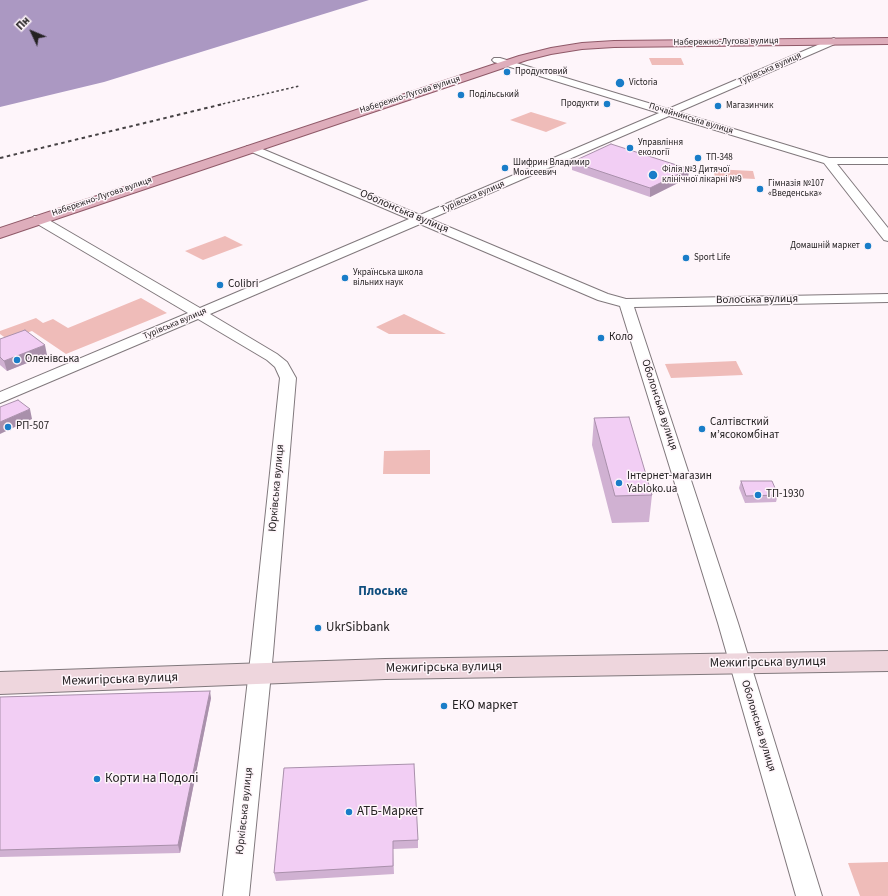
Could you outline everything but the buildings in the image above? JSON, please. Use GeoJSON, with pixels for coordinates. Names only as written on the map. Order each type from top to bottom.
{"type":"FeatureCollection","features":[{"type":"Feature","properties":{"kind":"main road"},"geometry":{"type":"LineString","coordinates":[[833,39],[888,37]]}},
{"type":"Feature","properties":{"kind":"main road"},"geometry":{"type":"LineString","coordinates":[[833,39],[888,41]]}},
{"type":"Feature","properties":{"kind":"main road","name":"Набережно-Лугова вулиця"},"geometry":{"type":"LineString","coordinates":[[0,223],[503,61],[551,51],[596,44],[833,39]]}},
{"type":"Feature","properties":{"kind":"main road","name":"Набережно-Лугова вулиця"},"geometry":{"type":"LineString","coordinates":[[0,233],[503,61]]}},
{"type":"Feature","properties":{"kind":"street","name":"Турівська вулиця"},"geometry":{"type":"LineString","coordinates":[[0,398],[670,113],[833,39]]}},
{"type":"Feature","properties":{"kind":"street","name":"Почайнинська вулиця"},"geometry":{"type":"LineString","coordinates":[[503,61],[828,161],[888,161]]}},
{"type":"Feature","properties":{"kind":"street","name":"Оболонська вулиця"},"geometry":{"type":"LineString","coordinates":[[251,148],[603,297],[626,303],[728,623],[738,662],[809,896]]}},
{"type":"Feature","properties":{"kind":"street"},"geometry":{"type":"LineString","coordinates":[[828,161],[888,236]]}},
{"type":"Feature","properties":{"kind":"street","name":"Юрківська вулиця"},"geometry":{"type":"LineString","coordinates":[[38,219],[200,313],[276,360],[282,365],[288,378],[260,674],[236,896]]}},
{"type":"Feature","properties":{"kind":"street","name":"Волоська вулиця"},"geometry":{"type":"LineString","coordinates":[[626,303],[888,298]]}},
{"type":"Feature","properties":{"kind":"street","name":"Межигірська вулиця"},"geometry":{"type":"LineString","coordinates":[[0,684],[393,669],[738,662],[888,661]]}},
{"type":"Feature","properties":{"kind":"shaded area"},"geometry":{"type":"Polygon","coordinates":[[[0,0],[369,0],[104,82],[0,107],[0,0]]]}},
{"type":"Feature","properties":{"kind":"shaded area"},"geometry":{"type":"Polygon","coordinates":[[[649,58],[681,58],[684,65],[652,65],[649,58]]]}},
{"type":"Feature","properties":{"kind":"shaded area"},"geometry":{"type":"Polygon","coordinates":[[[531,112],[567,123],[546,132],[510,120],[531,112]]]}},
{"type":"Feature","properties":{"kind":"shaded area"},"geometry":{"type":"Polygon","coordinates":[[[713,169],[753,171],[755,179],[715,177],[713,169]]]}},
{"type":"Feature","properties":{"kind":"shaded area"},"geometry":{"type":"Polygon","coordinates":[[[225,236],[243,245],[203,260],[185,251],[225,236]]]}},
{"type":"Feature","properties":{"kind":"shaded area"},"geometry":{"type":"Polygon","coordinates":[[[141,298],[167,313],[66,354],[32,331],[7,339],[0,334],[0,331],[36,318],[43,323],[53,319],[68,328],[141,298]]]}},
{"type":"Feature","properties":{"kind":"shaded area"},"geometry":{"type":"Polygon","coordinates":[[[404,314],[446,334],[389,334],[376,327],[404,314]]]}},
{"type":"Feature","properties":{"kind":"shaded area"},"geometry":{"type":"Polygon","coordinates":[[[736,361],[743,375],[671,378],[665,364],[736,361]]]}},
{"type":"Feature","properties":{"kind":"shaded area"},"geometry":{"type":"Polygon","coordinates":[[[430,450],[430,474],[383,474],[384,451],[430,450]]]}},
{"type":"Feature","properties":{"kind":"shaded area"},"geometry":{"type":"Polygon","coordinates":[[[888,862],[888,896],[860,896],[848,863],[888,862]]]}},
{"type":"Feature","properties":{"kind":"railway"},"geometry":{"type":"LineString","coordinates":[[218,105],[299,86]]}},
{"type":"Feature","properties":{"kind":"railway"},"geometry":{"type":"LineString","coordinates":[[0,158],[223,104]]}},
{"type":"Feature","properties":{"kind":"place","name":"Продуктовий"},"geometry":{"type":"Point","coordinates":[507,72]}},
{"type":"Feature","properties":{"kind":"place","name":"Victoria"},"geometry":{"type":"Point","coordinates":[620,83]}},
{"type":"Feature","properties":{"kind":"place","name":"Подільський"},"geometry":{"type":"Point","coordinates":[461,95]}},
{"type":"Feature","properties":{"kind":"place","name":"Продукти"},"geometry":{"type":"Point","coordinates":[607,104]}},
{"type":"Feature","properties":{"kind":"place","name":"Магазинчик"},"geometry":{"type":"Point","coordinates":[718,106]}},
{"type":"Feature","properties":{"kind":"place","name":"Управління екології"},"geometry":{"type":"Point","coordinates":[630,148]}},
{"type":"Feature","properties":{"kind":"place","name":"ТП-348"},"geometry":{"type":"Point","coordinates":[698,158]}},
{"type":"Feature","properties":{"kind":"place","name":"Шифрин Владимир Моисеевич"},"geometry":{"type":"Point","coordinates":[505,168]}},
{"type":"Feature","properties":{"kind":"place","name":"Філія №3 Дитячої клінічної лікарні №9"},"geometry":{"type":"Point","coordinates":[653,175]}},
{"type":"Feature","properties":{"kind":"place","name":"Гімназія №107 «Введенська»"},"geometry":{"type":"Point","coordinates":[760,189]}},
{"type":"Feature","properties":{"kind":"place","name":"Домашній маркет"},"geometry":{"type":"Point","coordinates":[868,246]}},
{"type":"Feature","properties":{"kind":"place","name":"Sport Life"},"geometry":{"type":"Point","coordinates":[686,258]}},
{"type":"Feature","properties":{"kind":"place","name":"Українська школа вільних наук"},"geometry":{"type":"Point","coordinates":[345,278]}},
{"type":"Feature","properties":{"kind":"place","name":"Colibri"},"geometry":{"type":"Point","coordinates":[220,285]}},
{"type":"Feature","properties":{"kind":"place","name":"Коло"},"geometry":{"type":"Point","coordinates":[601,338]}},
{"type":"Feature","properties":{"kind":"place","name":"Оленівська"},"geometry":{"type":"Point","coordinates":[17,360]}},
{"type":"Feature","properties":{"kind":"place","name":"РП-507"},"geometry":{"type":"Point","coordinates":[8,427]}},
{"type":"Feature","properties":{"kind":"place","name":"Салтівсткий м’ясокомбінат"},"geometry":{"type":"Point","coordinates":[702,429]}},
{"type":"Feature","properties":{"kind":"place","name":"Інтернет-магазин Yabloko.ua"},"geometry":{"type":"Point","coordinates":[619,483]}},
{"type":"Feature","properties":{"kind":"place","name":"ТП-1930"},"geometry":{"type":"Point","coordinates":[758,495]}},
{"type":"Feature","properties":{"kind":"place","name":"UkrSibbank"},"geometry":{"type":"Point","coordinates":[318,628]}},
{"type":"Feature","properties":{"kind":"place","name":"ЕКО маркет"},"geometry":{"type":"Point","coordinates":[444,706]}},
{"type":"Feature","properties":{"kind":"place","name":"Корти на Подолі"},"geometry":{"type":"Point","coordinates":[97,779]}},
{"type":"Feature","properties":{"kind":"place","name":"АТБ-Маркет"},"geometry":{"type":"Point","coordinates":[349,812]}},
{"type":"Feature","properties":{"kind":"district","name":"Плоське"},"geometry":{"type":"Point","coordinates":[383,592]}}]}
